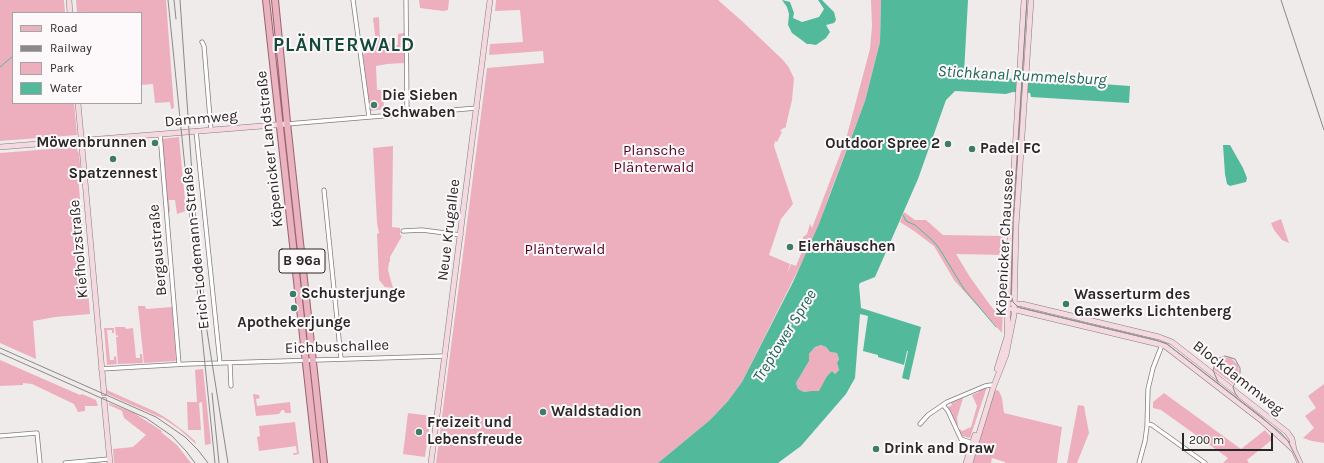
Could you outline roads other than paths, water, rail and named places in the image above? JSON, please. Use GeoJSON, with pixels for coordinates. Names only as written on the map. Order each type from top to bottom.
{"type":"FeatureCollection","features":[{"type":"Feature","properties":{"kind":"main road","name":"Köpenicker Landstraße"},"geometry":{"type":"LineString","coordinates":[[266,0],[316,463]]}},
{"type":"Feature","properties":{"kind":"main road","name":"Köpenicker Landstraße"},"geometry":{"type":"LineString","coordinates":[[275,0],[324,463]]}},
{"type":"Feature","properties":{"kind":"street"},"geometry":{"type":"LineString","coordinates":[[69,0],[70,12]]}},
{"type":"Feature","properties":{"kind":"street"},"geometry":{"type":"LineString","coordinates":[[353,0],[369,117]]}},
{"type":"Feature","properties":{"kind":"street"},"geometry":{"type":"LineString","coordinates":[[406,0],[407,114]]}},
{"type":"Feature","properties":{"kind":"street","name":"Neue Krugallee"},"geometry":{"type":"LineString","coordinates":[[431,463],[490,0]]}},
{"type":"Feature","properties":{"kind":"street"},"geometry":{"type":"LineString","coordinates":[[1022,99],[1024,0]]}},
{"type":"Feature","properties":{"kind":"street"},"geometry":{"type":"LineString","coordinates":[[1023,75],[1031,0]]}},
{"type":"Feature","properties":{"kind":"street"},"geometry":{"type":"LineString","coordinates":[[202,42],[204,46],[211,130]]}},
{"type":"Feature","properties":{"kind":"street","name":"Köpenicker Chaussee"},"geometry":{"type":"LineString","coordinates":[[1008,338],[1010,235],[1022,99]]}},
{"type":"Feature","properties":{"kind":"street","name":"Köpenicker Chaussee"},"geometry":{"type":"LineString","coordinates":[[1008,338],[1014,307],[1022,99]]}},
{"type":"Feature","properties":{"kind":"street","name":"Kiefholzstraße"},"geometry":{"type":"LineString","coordinates":[[78,104],[104,393]]}},
{"type":"Feature","properties":{"kind":"street","name":"Dammweg"},"geometry":{"type":"LineString","coordinates":[[0,148],[477,108]]}},
{"type":"Feature","properties":{"kind":"street","name":"Erich-Lodemann-Straße"},"geometry":{"type":"LineString","coordinates":[[196,131],[220,363]]}},
{"type":"Feature","properties":{"kind":"street","name":"Bergaustraße"},"geometry":{"type":"LineString","coordinates":[[160,134],[179,364]]}},
{"type":"Feature","properties":{"kind":"street"},"geometry":{"type":"LineString","coordinates":[[324,190],[340,359]]}},
{"type":"Feature","properties":{"kind":"street"},"geometry":{"type":"LineString","coordinates":[[403,231],[422,230],[461,235]]}},
{"type":"Feature","properties":{"kind":"street","name":"Blockdammweg"},"geometry":{"type":"LineString","coordinates":[[1014,307],[1022,304],[1165,339],[1176,345],[1287,432],[1292,439]]}},
{"type":"Feature","properties":{"kind":"street","name":"Blockdammweg"},"geometry":{"type":"LineString","coordinates":[[1008,306],[1162,345],[1170,349],[1261,420],[1294,450]]}},
{"type":"Feature","properties":{"kind":"street"},"geometry":{"type":"LineString","coordinates":[[970,463],[974,443],[991,385],[1008,338]]}},
{"type":"Feature","properties":{"kind":"street"},"geometry":{"type":"LineString","coordinates":[[966,463],[974,443],[1008,338]]}},
{"type":"Feature","properties":{"kind":"street"},"geometry":{"type":"LineString","coordinates":[[1139,463],[1148,424],[1148,389],[1165,339]]}},
{"type":"Feature","properties":{"kind":"street","name":"Eichbuschallee"},"geometry":{"type":"LineString","coordinates":[[101,369],[179,364],[445,356]]}},
{"type":"Feature","properties":{"kind":"street"},"geometry":{"type":"LineString","coordinates":[[230,363],[231,386]]}},
{"type":"Feature","properties":{"kind":"street"},"geometry":{"type":"LineString","coordinates":[[920,424],[928,415],[947,402],[985,386],[991,385]]}},
{"type":"Feature","properties":{"kind":"street"},"geometry":{"type":"LineString","coordinates":[[65,463],[110,461],[104,400]]}},
{"type":"Feature","properties":{"kind":"street"},"geometry":{"type":"LineString","coordinates":[[943,405],[948,411],[966,450],[970,452]]}},
{"type":"Feature","properties":{"kind":"street"},"geometry":{"type":"LineString","coordinates":[[1148,424],[1152,425],[1205,463]]}},
{"type":"Feature","properties":{"kind":"street"},"geometry":{"type":"LineString","coordinates":[[0,436],[37,433],[40,463]]}},
{"type":"Feature","properties":{"kind":"street"},"geometry":{"type":"LineString","coordinates":[[961,439],[974,443]]}},
{"type":"Feature","properties":{"kind":"street"},"geometry":{"type":"LineString","coordinates":[[1286,442],[1292,439],[1294,450],[1300,463]]}},
{"type":"Feature","properties":{"kind":"water"},"geometry":{"type":"Polygon","coordinates":[[[782,0],[790,2],[794,13],[793,18],[802,22],[819,17],[824,9],[818,0],[822,0],[834,12],[836,20],[834,23],[826,25],[830,32],[826,38],[816,45],[807,44],[792,33],[788,25],[789,14],[787,7],[782,0]]]}},
{"type":"Feature","properties":{"kind":"water","name":"Treptower Spree"},"geometry":{"type":"Polygon","coordinates":[[[881,0],[968,0],[964,73],[966,75],[1008,77],[1015,81],[1031,82],[1032,79],[1130,86],[1129,103],[1031,97],[1030,93],[1013,92],[1006,94],[955,91],[946,100],[918,179],[875,277],[860,283],[859,285],[861,308],[921,327],[909,380],[902,378],[908,351],[904,365],[863,351],[868,316],[860,314],[855,378],[846,394],[801,446],[778,463],[658,463],[710,420],[728,401],[742,382],[793,282],[819,224],[865,101],[880,42],[881,0]],[[821,345],[815,347],[809,354],[809,361],[796,383],[798,389],[804,392],[819,391],[827,376],[832,371],[835,374],[839,370],[837,363],[839,359],[837,353],[830,352],[826,347],[821,345]]]}},
{"type":"Feature","properties":{"kind":"water"},"geometry":{"type":"Polygon","coordinates":[[[1223,145],[1230,145],[1243,168],[1247,178],[1246,182],[1230,186],[1227,184],[1223,145]]]}},
{"type":"Feature","properties":{"kind":"waterway"},"geometry":{"type":"LineString","coordinates":[[0,67],[12,57]]}},
{"type":"Feature","properties":{"kind":"waterway"},"geometry":{"type":"LineString","coordinates":[[903,215],[906,221],[915,225],[939,248],[964,289],[996,327]]}},
{"type":"Feature","properties":{"kind":"tram line"},"geometry":{"type":"LineString","coordinates":[[174,0],[176,19]]}},
{"type":"Feature","properties":{"kind":"tram line"},"geometry":{"type":"LineString","coordinates":[[180,0],[194,203],[207,331],[228,463]]}},
{"type":"Feature","properties":{"kind":"tram line"},"geometry":{"type":"LineString","coordinates":[[1027,0],[1013,220],[1011,295],[1013,302],[1022,308],[1156,340],[1167,344],[1281,433],[1288,441],[1299,463]]}},
{"type":"Feature","properties":{"kind":"tram line"},"geometry":{"type":"LineString","coordinates":[[0,348],[156,417],[185,437],[208,463]]}},
{"type":"Feature","properties":{"kind":"tram line"},"geometry":{"type":"LineString","coordinates":[[1218,382],[1213,370],[1216,361],[1225,356],[1235,359],[1240,368],[1240,373],[1233,387],[1238,397]]}},
{"type":"Feature","properties":{"kind":"tram line"},"geometry":{"type":"LineString","coordinates":[[212,393],[219,463]]}},
{"type":"Feature","properties":{"kind":"railway"},"geometry":{"type":"LineString","coordinates":[[168,0],[215,463]]}},
{"type":"Feature","properties":{"kind":"railway"},"geometry":{"type":"LineString","coordinates":[[1281,0],[1324,130]]}},
{"type":"Feature","properties":{"kind":"railway"},"geometry":{"type":"LineString","coordinates":[[0,353],[146,418],[172,436],[195,463]]}},
{"type":"Feature","properties":{"kind":"place","name":"Die Sieben Schwaben"},"geometry":{"type":"Point","coordinates":[374,105]}},
{"type":"Feature","properties":{"kind":"place","name":"Möwenbrunnen"},"geometry":{"type":"Point","coordinates":[155,143]}},
{"type":"Feature","properties":{"kind":"place","name":"Outdoor Spree 2"},"geometry":{"type":"Point","coordinates":[948,144]}},
{"type":"Feature","properties":{"kind":"place","name":"Padel FC"},"geometry":{"type":"Point","coordinates":[972,149]}},
{"type":"Feature","properties":{"kind":"place","name":"Spatzennest"},"geometry":{"type":"Point","coordinates":[113,159]}},
{"type":"Feature","properties":{"kind":"place","name":"Eierhäuschen"},"geometry":{"type":"Point","coordinates":[790,247]}},
{"type":"Feature","properties":{"kind":"place","name":"Schusterjunge"},"geometry":{"type":"Point","coordinates":[293,294]}},
{"type":"Feature","properties":{"kind":"place","name":"Wasserturm des Gaswerks Lichtenberg"},"geometry":{"type":"Point","coordinates":[1066,304]}},
{"type":"Feature","properties":{"kind":"place","name":"Apothekerjunge"},"geometry":{"type":"Point","coordinates":[294,308]}},
{"type":"Feature","properties":{"kind":"place","name":"Waldstadion"},"geometry":{"type":"Point","coordinates":[543,412]}},
{"type":"Feature","properties":{"kind":"place","name":"Freizeit und Lebensfreude"},"geometry":{"type":"Point","coordinates":[419,432]}},
{"type":"Feature","properties":{"kind":"place","name":"Drink and Draw"},"geometry":{"type":"Point","coordinates":[876,449]}},
{"type":"Feature","properties":{"kind":"district","name":"PLÄNTERWALD"},"geometry":{"type":"Point","coordinates":[344,46]}},
{"type":"Feature","properties":{"kind":"water label","name":"Stichkanal Rummelsburg"},"geometry":{"type":"Point","coordinates":[1022,76]}},
{"type":"Feature","properties":{"kind":"park label","name":"Plansche Plänterwald"},"geometry":{"type":"Point","coordinates":[654,160]}},
{"type":"Feature","properties":{"kind":"park label","name":"Plänterwald"},"geometry":{"type":"Point","coordinates":[565,250]}}]}
